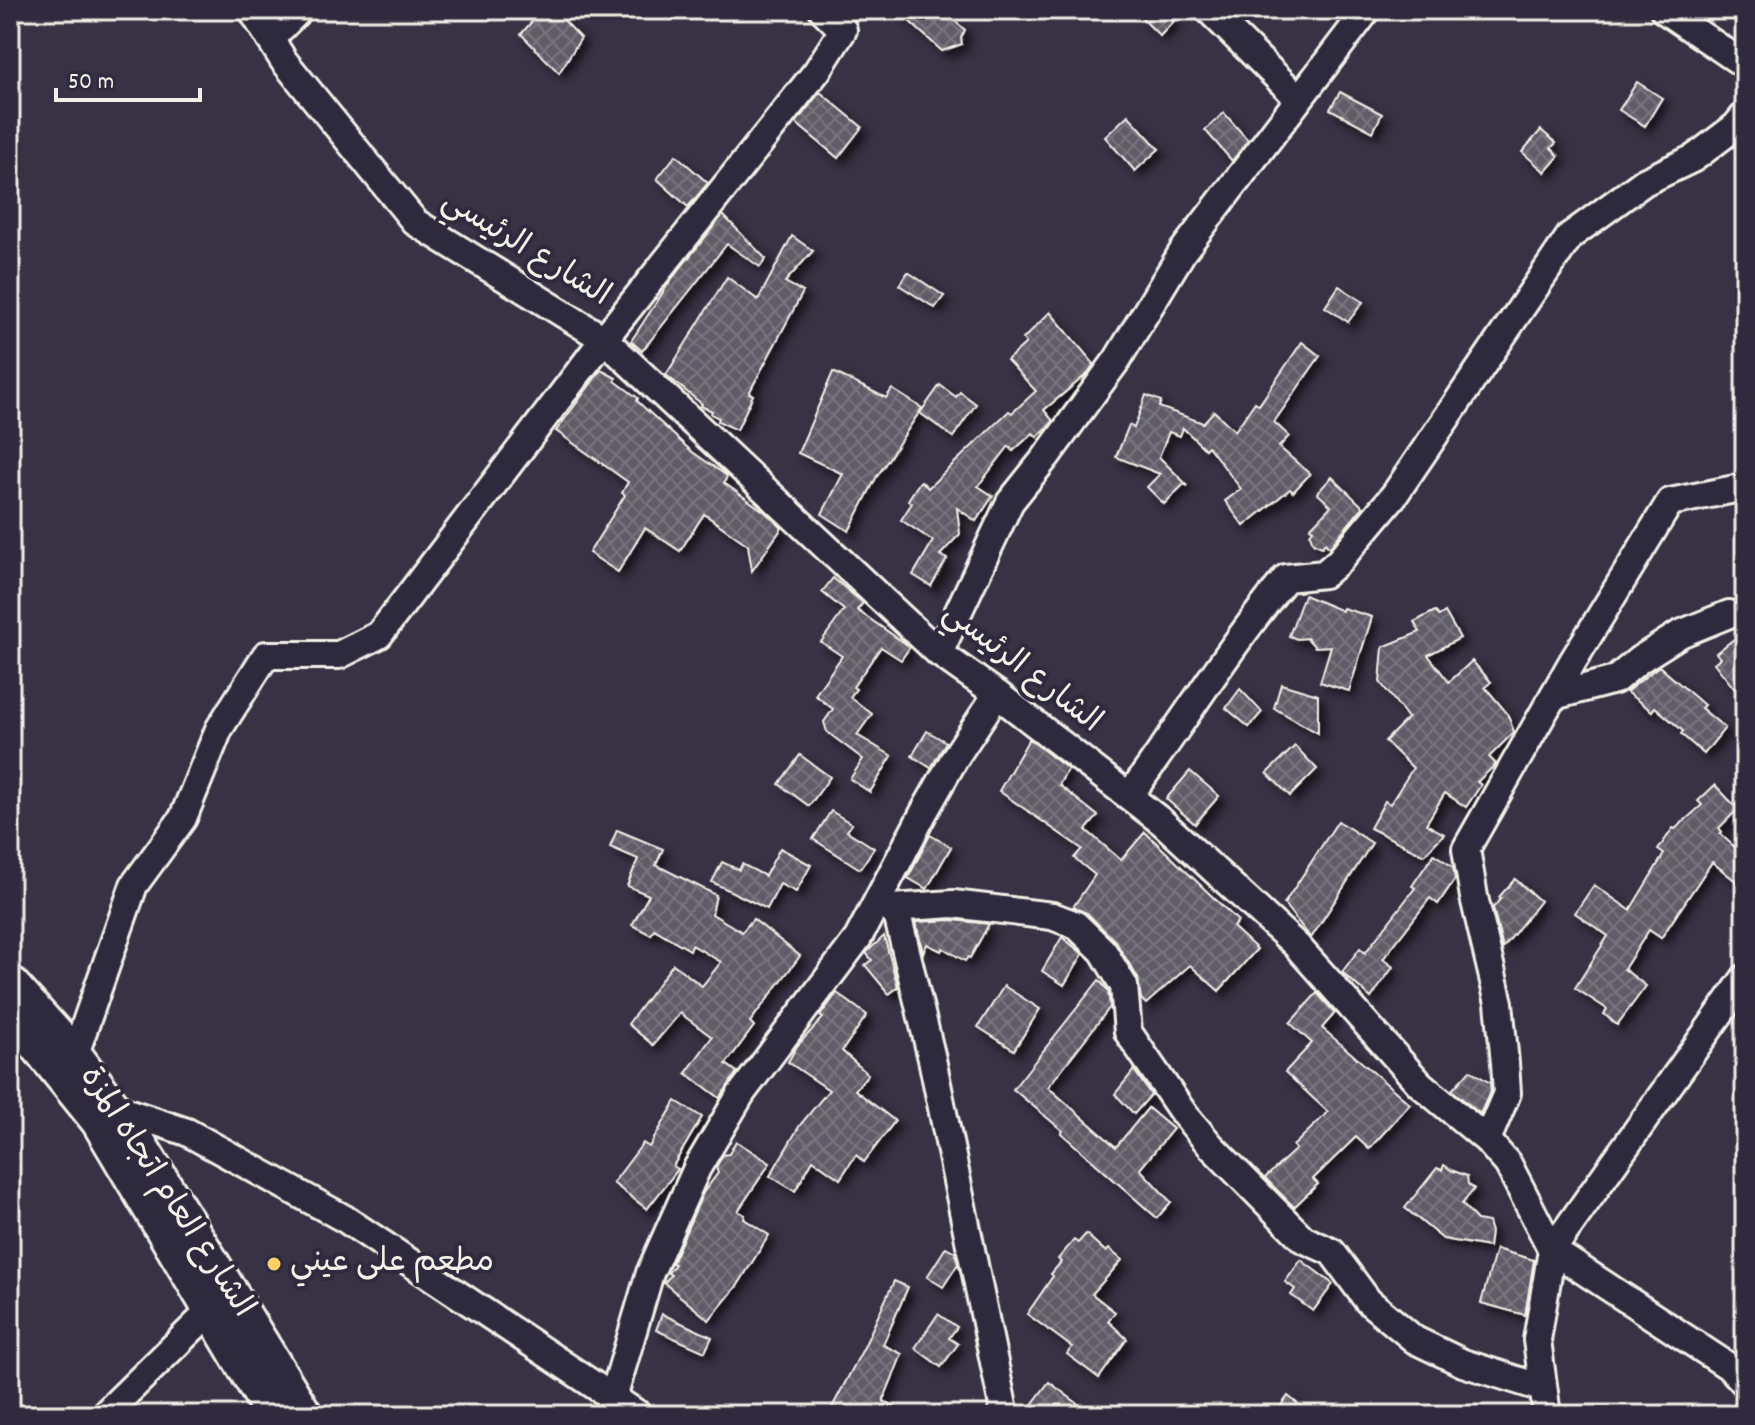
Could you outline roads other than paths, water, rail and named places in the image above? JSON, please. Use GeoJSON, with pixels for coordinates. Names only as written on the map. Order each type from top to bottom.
{"type":"FeatureCollection","features":[{"type":"Feature","properties":{"kind":"main road","name":"الشارع العام اتجاه المزة"},"geometry":{"type":"LineString","coordinates":[[10,982],[75,1054],[107,1115],[306,1415]]}},
{"type":"Feature","properties":{"kind":"main road"},"geometry":{"type":"LineString","coordinates":[[10,1015],[107,1115],[209,1312],[272,1415]]}},
{"type":"Feature","properties":{"kind":"street","name":"الشارع الرئيسي"},"geometry":{"type":"LineString","coordinates":[[252,10],[284,61],[415,222],[604,339],[939,653],[1162,822],[1296,945],[1420,1084],[1487,1140],[1508,1164],[1552,1250],[1731,1368],[1745,1383]]}},
{"type":"Feature","properties":{"kind":"street"},"geometry":{"type":"LineString","coordinates":[[270,39],[299,10]]}},
{"type":"Feature","properties":{"kind":"street"},"geometry":{"type":"LineString","coordinates":[[75,1054],[134,885],[183,818],[219,729],[266,655],[339,655],[379,635],[604,339],[817,71],[843,30],[823,10]]}},
{"type":"Feature","properties":{"kind":"street"},"geometry":{"type":"LineString","coordinates":[[1209,10],[1298,98]]}},
{"type":"Feature","properties":{"kind":"street"},"geometry":{"type":"LineString","coordinates":[[939,653],[1010,502],[1117,360],[1183,251],[1367,10]]}},
{"type":"Feature","properties":{"kind":"street"},"geometry":{"type":"LineString","coordinates":[[1664,10],[1745,65]]}},
{"type":"Feature","properties":{"kind":"street"},"geometry":{"type":"LineString","coordinates":[[1129,796],[1246,626],[1286,578],[1324,574],[1339,561],[1395,494],[1570,236],[1644,182],[1694,158],[1736,126],[1745,115]]}},
{"type":"Feature","properties":{"kind":"street"},"geometry":{"type":"LineString","coordinates":[[1487,1140],[1507,1093],[1505,1063],[1499,1003],[1466,849],[1670,502],[1745,487]]}},
{"type":"Feature","properties":{"kind":"street"},"geometry":{"type":"LineString","coordinates":[[1554,696],[1615,680],[1639,660],[1680,634],[1729,614]]}},
{"type":"Feature","properties":{"kind":"street"},"geometry":{"type":"LineString","coordinates":[[613,1398],[650,1273],[697,1168],[741,1094],[885,904],[943,778],[997,694]]}},
{"type":"Feature","properties":{"kind":"street"},"geometry":{"type":"LineString","coordinates":[[885,904],[953,904],[1052,916],[1076,925],[1103,951],[1124,986],[1128,1032],[1184,1114],[1211,1146],[1303,1239],[1332,1252],[1368,1301],[1415,1340],[1463,1363],[1542,1388]]}},
{"type":"Feature","properties":{"kind":"street"},"geometry":{"type":"LineString","coordinates":[[885,904],[898,918],[932,1059],[1003,1406],[1002,1415]]}},
{"type":"Feature","properties":{"kind":"street"},"geometry":{"type":"LineString","coordinates":[[1547,1415],[1537,1340],[1552,1250],[1745,978]]}},
{"type":"Feature","properties":{"kind":"street"},"geometry":{"type":"LineString","coordinates":[[107,1115],[187,1132],[345,1219],[639,1415]]}},
{"type":"Feature","properties":{"kind":"street"},"geometry":{"type":"LineString","coordinates":[[104,1415],[209,1312]]}},
{"type":"Feature","properties":{"kind":"place","name":"مطعم على عيني"},"geometry":{"type":"Point","coordinates":[274,1264]}}]}
